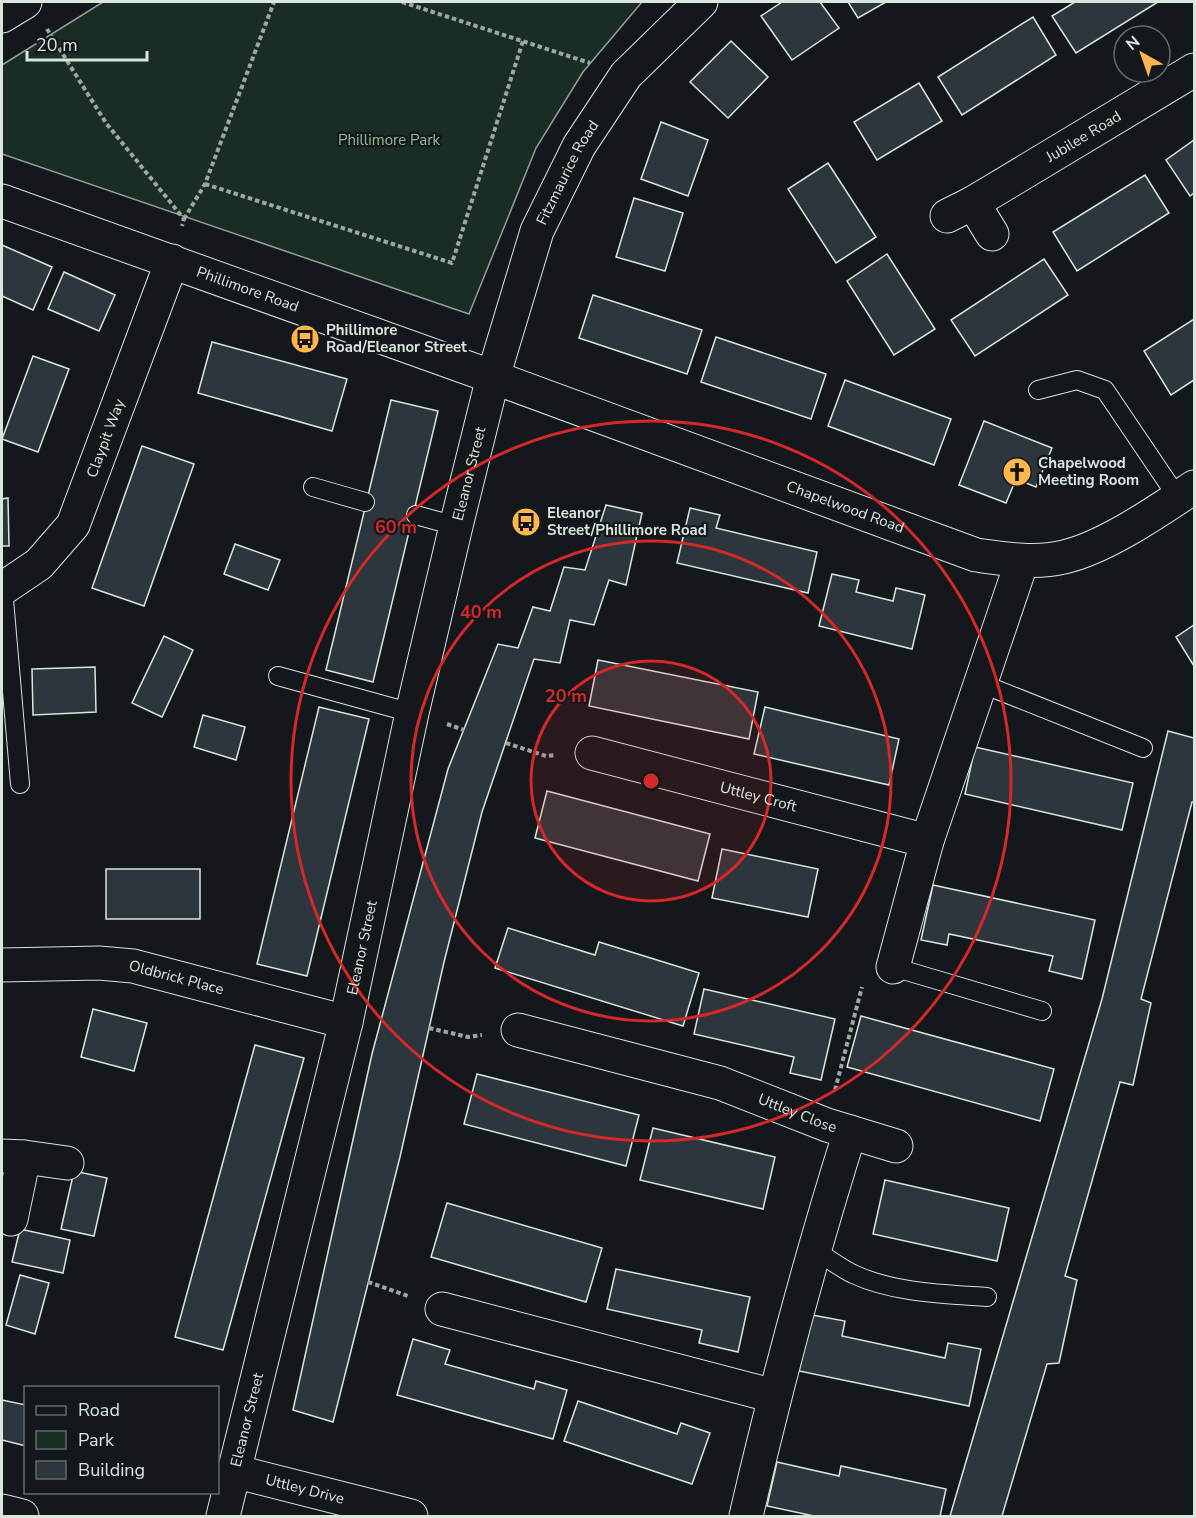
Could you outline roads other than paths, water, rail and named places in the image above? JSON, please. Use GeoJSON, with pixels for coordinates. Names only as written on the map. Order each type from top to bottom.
{"type":"FeatureCollection","features":[{"type":"Feature","properties":{"kind":"street","name":"Fitzmaurice Road"},"geometry":{"type":"LineString","coordinates":[[493,377],[537,231],[579,146],[626,75],[701,2]]}},
{"type":"Feature","properties":{"kind":"street"},"geometry":{"type":"LineString","coordinates":[[2,16],[33,12]]}},
{"type":"Feature","properties":{"kind":"street","name":"Jubilee Road"},"geometry":{"type":"LineString","coordinates":[[992,234],[960,209],[1194,70]]}},
{"type":"Feature","properties":{"kind":"street","name":"Phillimore Road"},"geometry":{"type":"LineString","coordinates":[[2,201],[493,377]]}},
{"type":"Feature","properties":{"kind":"street","name":"Claypit Way"},"geometry":{"type":"LineString","coordinates":[[2,588],[39,564],[73,525],[172,261]]}},
{"type":"Feature","properties":{"kind":"street","name":"Eleanor Street"},"geometry":{"type":"LineString","coordinates":[[223,1516],[346,1022],[412,713],[493,377]]}},
{"type":"Feature","properties":{"kind":"street","name":"Chapelwood Road"},"geometry":{"type":"LineString","coordinates":[[493,377],[976,555],[1022,561],[1064,557],[1110,539],[1186,493]]}},
{"type":"Feature","properties":{"kind":"street"},"geometry":{"type":"LineString","coordinates":[[893,967],[927,841],[1022,561]]}},
{"type":"Feature","properties":{"kind":"street","name":"Uttley Croft"},"geometry":{"type":"LineString","coordinates":[[592,753],[927,841]]}},
{"type":"Feature","properties":{"kind":"street","name":"Oldbrick Place"},"geometry":{"type":"LineString","coordinates":[[2,965],[99,963],[133,966],[346,1022]]}},
{"type":"Feature","properties":{"kind":"street","name":"Uttley Close"},"geometry":{"type":"LineString","coordinates":[[518,1030],[720,1083],[838,1128],[813,1249],[774,1396],[746,1516]]}},
{"type":"Feature","properties":{"kind":"street"},"geometry":{"type":"LineString","coordinates":[[838,1128],[896,1146]]}},
{"type":"Feature","properties":{"kind":"street"},"geometry":{"type":"LineString","coordinates":[[11,1220],[13,1156],[67,1163]]}},
{"type":"Feature","properties":{"kind":"street"},"geometry":{"type":"LineString","coordinates":[[442,1309],[774,1396]]}},
{"type":"Feature","properties":{"kind":"street","name":"Uttley Drive"},"geometry":{"type":"LineString","coordinates":[[233,1471],[411,1516]]}},
{"type":"Feature","properties":{"kind":"street"},"geometry":{"type":"LineString","coordinates":[[2,1511],[22,1516]]}},
{"type":"Feature","properties":{"kind":"lane"},"geometry":{"type":"LineString","coordinates":[[1038,390],[1077,380],[1105,390],[1186,493]]}},
{"type":"Feature","properties":{"kind":"lane"},"geometry":{"type":"LineString","coordinates":[[313,487],[365,502]]}},
{"type":"Feature","properties":{"kind":"lane"},"geometry":{"type":"LineString","coordinates":[[416,515],[456,526]]}},
{"type":"Feature","properties":{"kind":"lane"},"geometry":{"type":"LineString","coordinates":[[2,588],[20,784]]}},
{"type":"Feature","properties":{"kind":"lane"},"geometry":{"type":"LineString","coordinates":[[278,676],[412,713]]}},
{"type":"Feature","properties":{"kind":"lane"},"geometry":{"type":"LineString","coordinates":[[980,683],[1143,748]]}},
{"type":"Feature","properties":{"kind":"lane"},"geometry":{"type":"LineString","coordinates":[[893,967],[1042,1011]]}},
{"type":"Feature","properties":{"kind":"lane"},"geometry":{"type":"LineString","coordinates":[[813,1249],[852,1273],[885,1285],[935,1293],[987,1297]]}},
{"type":"Feature","properties":{"kind":"place","name":"Phillimore Road/Eleanor Street"},"geometry":{"type":"Point","coordinates":[305,339]}},
{"type":"Feature","properties":{"kind":"place","name":"Chapelwood Meeting Room"},"geometry":{"type":"Point","coordinates":[1017,472]}},
{"type":"Feature","properties":{"kind":"place","name":"Eleanor Street/Phillimore Road"},"geometry":{"type":"Point","coordinates":[526,522]}},
{"type":"Feature","properties":{"kind":"park label","name":"Phillimore Park"},"geometry":{"type":"Point","coordinates":[389,140]}}]}
